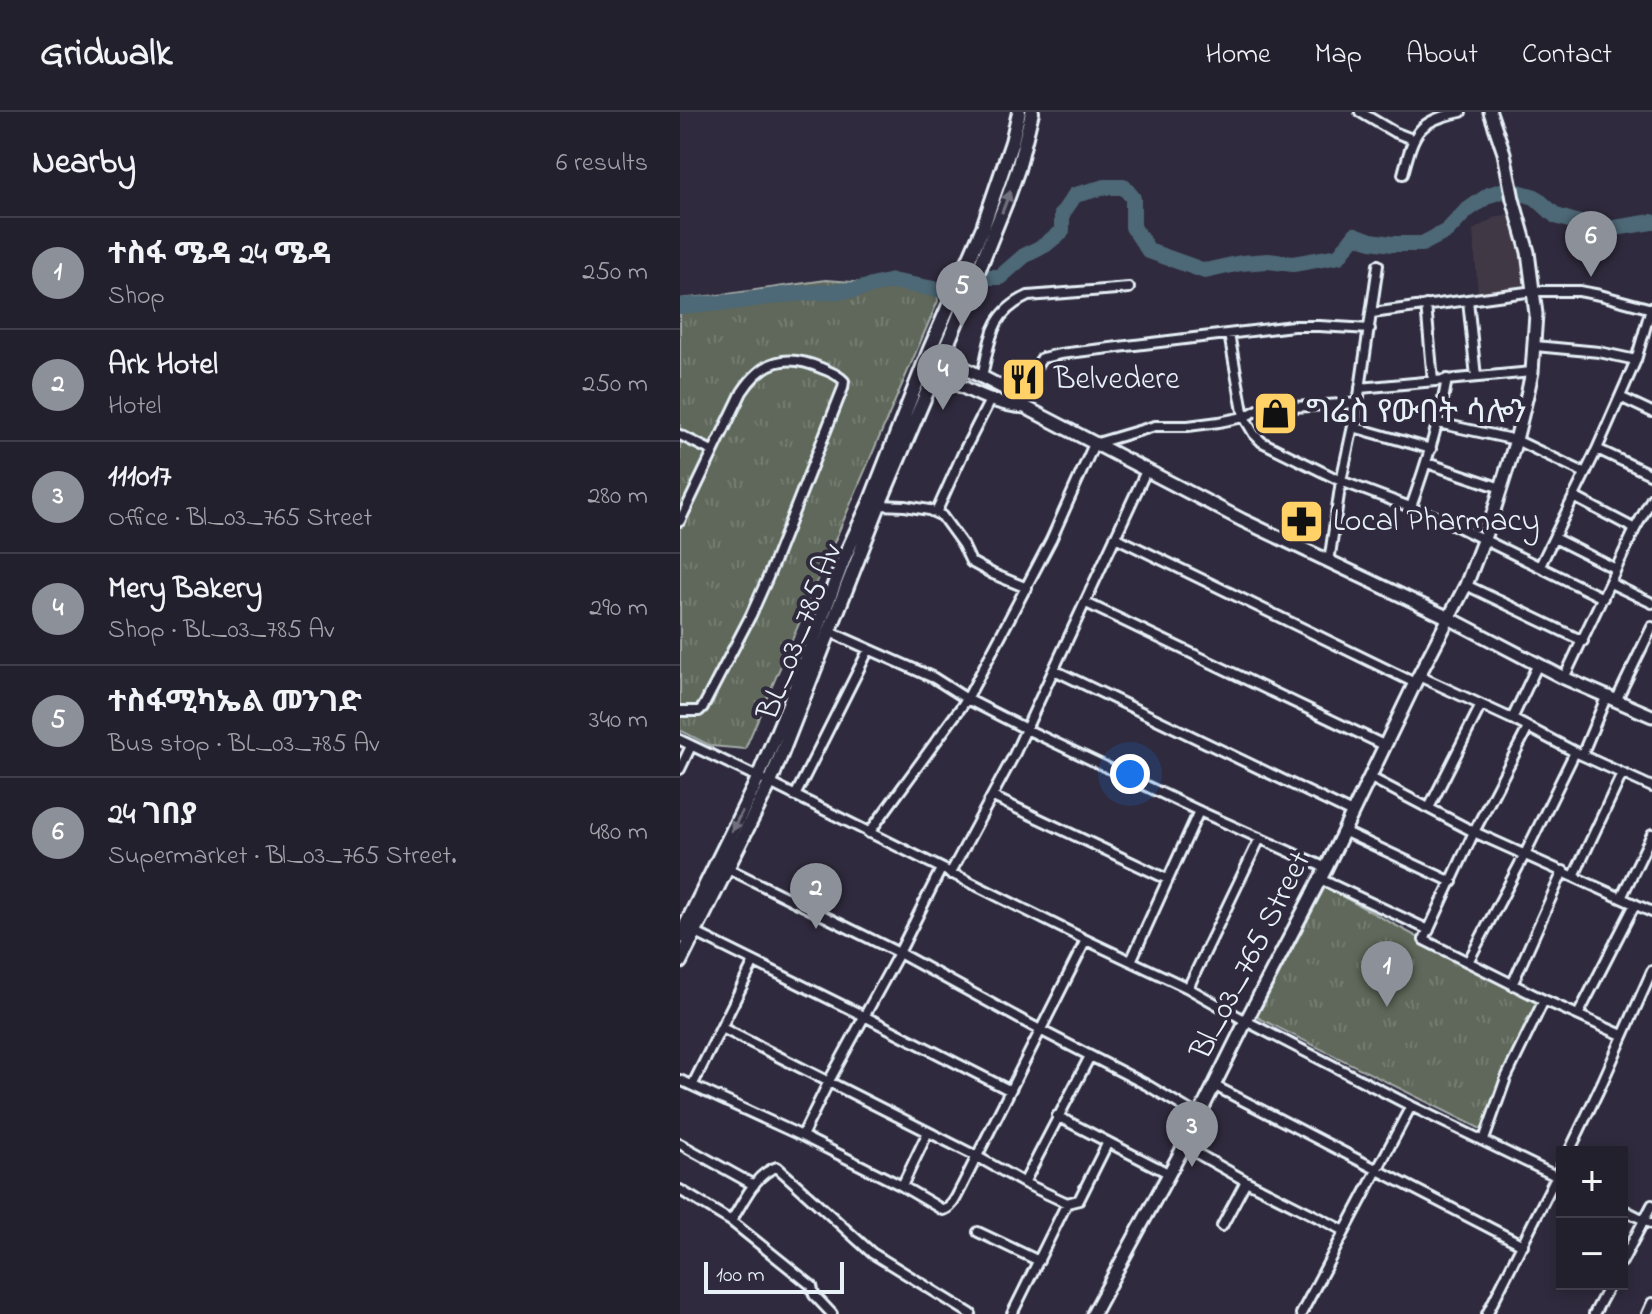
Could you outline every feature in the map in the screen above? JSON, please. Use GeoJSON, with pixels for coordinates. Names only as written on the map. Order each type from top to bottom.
{"type":"FeatureCollection","features":[{"type":"Feature","properties":{"kind":"main road","name":"BL_03_785 Av"},"geometry":{"type":"LineString","coordinates":[[680,962],[727,868],[828,631],[947,309],[988,212],[1019,112]]}},
{"type":"Feature","properties":{"kind":"main road","name":"BL_03_785 Av"},"geometry":{"type":"LineString","coordinates":[[680,937],[764,781],[789,704],[845,556],[874,503],[935,373],[977,274],[1018,169],[1032,112]]}},
{"type":"Feature","properties":{"kind":"street"},"geometry":{"type":"LineString","coordinates":[[1360,112],[1412,139]]}},
{"type":"Feature","properties":{"kind":"street"},"geometry":{"type":"LineString","coordinates":[[1403,174],[1412,139],[1424,125],[1440,116],[1461,112]]}},
{"type":"Feature","properties":{"kind":"street","name":"Bl_03_765 Street"},"geometry":{"type":"LineString","coordinates":[[1094,1314],[1170,1174],[1371,778],[1466,585],[1501,488],[1532,372],[1536,314],[1528,252],[1511,193],[1504,153],[1490,112]]}},
{"type":"Feature","properties":{"kind":"street"},"geometry":{"type":"LineString","coordinates":[[1329,562],[1341,481],[1358,403],[1378,265]]}},
{"type":"Feature","properties":{"kind":"street"},"geometry":{"type":"LineString","coordinates":[[982,376],[991,331],[1013,303],[1028,296],[1129,288]]}},
{"type":"Feature","properties":{"kind":"street"},"geometry":{"type":"LineString","coordinates":[[1372,313],[1534,291],[1590,293],[1652,309],[1620,397],[1540,566]]}},
{"type":"Feature","properties":{"kind":"street"},"geometry":{"type":"LineString","coordinates":[[1468,300],[1476,377]]}},
{"type":"Feature","properties":{"kind":"street"},"geometry":{"type":"LineString","coordinates":[[1426,305],[1433,381]]}},
{"type":"Feature","properties":{"kind":"street"},"geometry":{"type":"LineString","coordinates":[[1017,395],[1042,358],[1079,351],[1293,326],[1370,329]]}},
{"type":"Feature","properties":{"kind":"street"},"geometry":{"type":"LineString","coordinates":[[1229,334],[1244,417],[1262,442],[1341,481],[1442,519],[1603,598]]}},
{"type":"Feature","properties":{"kind":"street"},"geometry":{"type":"LineString","coordinates":[[1535,346],[1599,352],[1636,360]]}},
{"type":"Feature","properties":{"kind":"street"},"geometry":{"type":"LineString","coordinates":[[1640,347],[1652,353]]}},
{"type":"Feature","properties":{"kind":"street"},"geometry":{"type":"LineString","coordinates":[[941,356],[1017,395],[1025,407]]}},
{"type":"Feature","properties":{"kind":"street"},"geometry":{"type":"LineString","coordinates":[[680,521],[750,379],[763,368],[794,359],[839,375],[844,381],[843,388],[751,615],[703,707],[699,711],[680,711]]}},
{"type":"Feature","properties":{"kind":"street"},"geometry":{"type":"LineString","coordinates":[[1360,388],[1532,372]]}},
{"type":"Feature","properties":{"kind":"street"},"geometry":{"type":"LineString","coordinates":[[935,373],[990,400],[1025,407],[1146,471],[1449,618],[1564,678],[1652,716]]}},
{"type":"Feature","properties":{"kind":"street"},"geometry":{"type":"LineString","coordinates":[[1411,507],[1431,449],[1447,379]]}},
{"type":"Feature","properties":{"kind":"street"},"geometry":{"type":"LineString","coordinates":[[1620,397],[1652,412]]}},
{"type":"Feature","properties":{"kind":"street"},"geometry":{"type":"LineString","coordinates":[[936,513],[990,400]]}},
{"type":"Feature","properties":{"kind":"street"},"geometry":{"type":"LineString","coordinates":[[869,833],[967,699],[1051,540],[1094,444],[1155,426],[1188,426],[1244,417],[1260,409],[1358,403]]}},
{"type":"Feature","properties":{"kind":"street"},"geometry":{"type":"LineString","coordinates":[[1438,423],[1516,440],[1585,473]]}},
{"type":"Feature","properties":{"kind":"street"},"geometry":{"type":"LineString","coordinates":[[1353,427],[1431,449]]}},
{"type":"Feature","properties":{"kind":"street"},"geometry":{"type":"LineString","coordinates":[[680,435],[712,451]]}},
{"type":"Feature","properties":{"kind":"street"},"geometry":{"type":"LineString","coordinates":[[1597,449],[1652,475]]}},
{"type":"Feature","properties":{"kind":"street"},"geometry":{"type":"LineString","coordinates":[[1427,463],[1501,488]]}},
{"type":"Feature","properties":{"kind":"street"},"geometry":{"type":"LineString","coordinates":[[802,1136],[899,953],[993,797],[1146,471]]}},
{"type":"Feature","properties":{"kind":"street"},"geometry":{"type":"LineString","coordinates":[[1574,497],[1635,529]]}},
{"type":"Feature","properties":{"kind":"street"},"geometry":{"type":"LineString","coordinates":[[1564,678],[1652,498]]}},
{"type":"Feature","properties":{"kind":"street"},"geometry":{"type":"LineString","coordinates":[[874,503],[905,506],[942,516],[971,562],[1027,588]]}},
{"type":"Feature","properties":{"kind":"street"},"geometry":{"type":"LineString","coordinates":[[1115,537],[1417,680],[1512,719],[1652,787]]}},
{"type":"Feature","properties":{"kind":"street"},"geometry":{"type":"LineString","coordinates":[[1554,538],[1616,569]]}},
{"type":"Feature","properties":{"kind":"street"},"geometry":{"type":"LineString","coordinates":[[1610,583],[1652,603]]}},
{"type":"Feature","properties":{"kind":"street"},"geometry":{"type":"LineString","coordinates":[[1466,585],[1583,641]]}},
{"type":"Feature","properties":{"kind":"street"},"geometry":{"type":"LineString","coordinates":[[1086,603],[1386,746]]}},
{"type":"Feature","properties":{"kind":"street"},"geometry":{"type":"LineString","coordinates":[[1468,962],[1579,754],[1652,627]]}},
{"type":"Feature","properties":{"kind":"street"},"geometry":{"type":"LineString","coordinates":[[828,631],[934,678],[1026,729],[1260,838],[1429,930]]}},
{"type":"Feature","properties":{"kind":"street"},"geometry":{"type":"LineString","coordinates":[[795,796],[869,649]]}},
{"type":"Feature","properties":{"kind":"street"},"geometry":{"type":"LineString","coordinates":[[1512,719],[1538,664]]}},
{"type":"Feature","properties":{"kind":"street"},"geometry":{"type":"LineString","coordinates":[[1054,670],[1352,813]]}},
{"type":"Feature","properties":{"kind":"street"},"geometry":{"type":"LineString","coordinates":[[1429,808],[1481,705]]}},
{"type":"Feature","properties":{"kind":"street"},"geometry":{"type":"LineString","coordinates":[[1528,728],[1474,832],[1424,940],[1512,985],[1622,1035]]}},
{"type":"Feature","properties":{"kind":"street"},"geometry":{"type":"LineString","coordinates":[[680,740],[1188,988],[1411,1106],[1556,1176]]}},
{"type":"Feature","properties":{"kind":"street"},"geometry":{"type":"LineString","coordinates":[[680,769],[691,746]]}},
{"type":"Feature","properties":{"kind":"street"},"geometry":{"type":"LineString","coordinates":[[1574,876],[1622,774]]}},
{"type":"Feature","properties":{"kind":"street"},"geometry":{"type":"LineString","coordinates":[[1371,778],[1474,832],[1652,912]]}},
{"type":"Feature","properties":{"kind":"street"},"geometry":{"type":"LineString","coordinates":[[993,797],[1167,879]]}},
{"type":"Feature","properties":{"kind":"street"},"geometry":{"type":"LineString","coordinates":[[1131,961],[1199,811]]}},
{"type":"Feature","properties":{"kind":"street"},"geometry":{"type":"LineString","coordinates":[[1343,831],[1452,882]]}},
{"type":"Feature","properties":{"kind":"street"},"geometry":{"type":"LineString","coordinates":[[1621,898],[1652,834]]}},
{"type":"Feature","properties":{"kind":"street"},"geometry":{"type":"LineString","coordinates":[[1188,988],[1260,838]]}},
{"type":"Feature","properties":{"kind":"street"},"geometry":{"type":"LineString","coordinates":[[727,868],[899,953],[1147,1085],[1199,1116]]}},
{"type":"Feature","properties":{"kind":"street"},"geometry":{"type":"LineString","coordinates":[[1512,985],[1563,871]]}},
{"type":"Feature","properties":{"kind":"street"},"geometry":{"type":"LineString","coordinates":[[1578,1015],[1635,904]]}},
{"type":"Feature","properties":{"kind":"street"},"geometry":{"type":"LineString","coordinates":[[694,932],[1009,1090]]}},
{"type":"Feature","properties":{"kind":"street"},"geometry":{"type":"LineString","coordinates":[[680,1080],[802,1136],[945,1210],[950,1207],[1086,940]]}},
{"type":"Feature","properties":{"kind":"street"},"geometry":{"type":"LineString","coordinates":[[693,1084],[754,962]]}},
{"type":"Feature","properties":{"kind":"street"},"geometry":{"type":"LineString","coordinates":[[1572,1146],[1652,971]]}},
{"type":"Feature","properties":{"kind":"street"},"geometry":{"type":"LineString","coordinates":[[1484,1140],[1506,1078],[1544,1000]]}},
{"type":"Feature","properties":{"kind":"street"},"geometry":{"type":"LineString","coordinates":[[722,1028],[1067,1203],[1079,1200],[1108,1142]]}},
{"type":"Feature","properties":{"kind":"street"},"geometry":{"type":"LineString","coordinates":[[1024,1183],[1090,1056]]}},
{"type":"Feature","properties":{"kind":"street"},"geometry":{"type":"LineString","coordinates":[[1215,1086],[1523,1245]]}},
{"type":"Feature","properties":{"kind":"street"},"geometry":{"type":"LineString","coordinates":[[1301,1314],[1411,1106]]}},
{"type":"Feature","properties":{"kind":"street"},"geometry":{"type":"LineString","coordinates":[[1057,1116],[1170,1174]]}},
{"type":"Feature","properties":{"kind":"street"},"geometry":{"type":"LineString","coordinates":[[902,1186],[928,1132]]}},
{"type":"Feature","properties":{"kind":"street"},"geometry":{"type":"LineString","coordinates":[[680,1144],[754,1185]]}},
{"type":"Feature","properties":{"kind":"street"},"geometry":{"type":"LineString","coordinates":[[1184,1146],[1345,1231]]}},
{"type":"Feature","properties":{"kind":"street"},"geometry":{"type":"LineString","coordinates":[[731,1221],[767,1169],[777,1167],[872,1253],[971,1314]]}},
{"type":"Feature","properties":{"kind":"street"},"geometry":{"type":"LineString","coordinates":[[1222,1226],[1246,1181]]}},
{"type":"Feature","properties":{"kind":"street"},"geometry":{"type":"LineString","coordinates":[[1487,1314],[1556,1184]]}},
{"type":"Feature","properties":{"kind":"street"},"geometry":{"type":"LineString","coordinates":[[680,1190],[731,1221],[812,1286],[814,1295],[832,1314]]}},
{"type":"Feature","properties":{"kind":"street"},"geometry":{"type":"LineString","coordinates":[[1012,1314],[1067,1203]]}},
{"type":"Feature","properties":{"kind":"street"},"geometry":{"type":"LineString","coordinates":[[1628,1253],[1648,1222],[1652,1205]]}},
{"type":"Feature","properties":{"kind":"street"},"geometry":{"type":"LineString","coordinates":[[1628,1212],[1648,1222]]}},
{"type":"Feature","properties":{"kind":"street"},"geometry":{"type":"LineString","coordinates":[[978,1232],[1039,1261]]}},
{"type":"Feature","properties":{"kind":"street"},"geometry":{"type":"LineString","coordinates":[[1596,1313],[1607,1290]]}},
{"type":"Feature","properties":{"kind":"street"},"geometry":{"type":"LineString","coordinates":[[1647,1314],[1652,1303]]}},
{"type":"Feature","properties":{"kind":"shaded area"},"geometry":{"type":"Polygon","coordinates":[[[1514,212],[1531,285],[1478,295],[1473,230],[1494,218],[1514,212]]]}},
{"type":"Feature","properties":{"kind":"green space"},"geometry":{"type":"Polygon","coordinates":[[[826,280],[866,283],[896,280],[937,293],[938,301],[745,749],[711,746],[682,731],[680,734],[680,299],[826,280]]]}},
{"type":"Feature","properties":{"kind":"green space"},"geometry":{"type":"Polygon","coordinates":[[[1325,887],[1541,1004],[1489,1133],[1257,1017],[1325,887]]]}},
{"type":"Feature","properties":{"kind":"waterway"},"geometry":{"type":"LineString","coordinates":[[680,306],[855,290],[892,281],[940,290],[973,277],[1000,277],[1024,256],[1062,231],[1062,214],[1075,195],[1105,187],[1124,187],[1133,198],[1133,227],[1149,251],[1205,271],[1241,263],[1268,261],[1293,264],[1339,256],[1355,235],[1392,244],[1422,244],[1447,231],[1466,211],[1489,195],[1508,189],[1535,197],[1556,216],[1602,230],[1652,222]]}},
{"type":"Feature","properties":{"kind":"place","name":"24 ገበያ"},"geometry":{"type":"Point","coordinates":[1591,277]}},
{"type":"Feature","properties":{"kind":"place","name":"ተስፋሚካኤል መንገድ"},"geometry":{"type":"Point","coordinates":[962,327]}},
{"type":"Feature","properties":{"kind":"place","name":"Belvedere"},"geometry":{"type":"Point","coordinates":[1023,380]}},
{"type":"Feature","properties":{"kind":"place","name":"Mery Bakery"},"geometry":{"type":"Point","coordinates":[943,410]}},
{"type":"Feature","properties":{"kind":"place","name":"ግሬስ የውበት ሳሎን"},"geometry":{"type":"Point","coordinates":[1275,414]}},
{"type":"Feature","properties":{"kind":"place","name":"Local Pharmacy"},"geometry":{"type":"Point","coordinates":[1302,522]}},
{"type":"Feature","properties":{"kind":"place","name":"Ark Hotel"},"geometry":{"type":"Point","coordinates":[816,929]}},
{"type":"Feature","properties":{"kind":"place","name":"ተስፋ ሜዳ 24 ሜዳ"},"geometry":{"type":"Point","coordinates":[1387,1007]}},
{"type":"Feature","properties":{"kind":"place","name":"111017"},"geometry":{"type":"Point","coordinates":[1192,1167]}}]}
